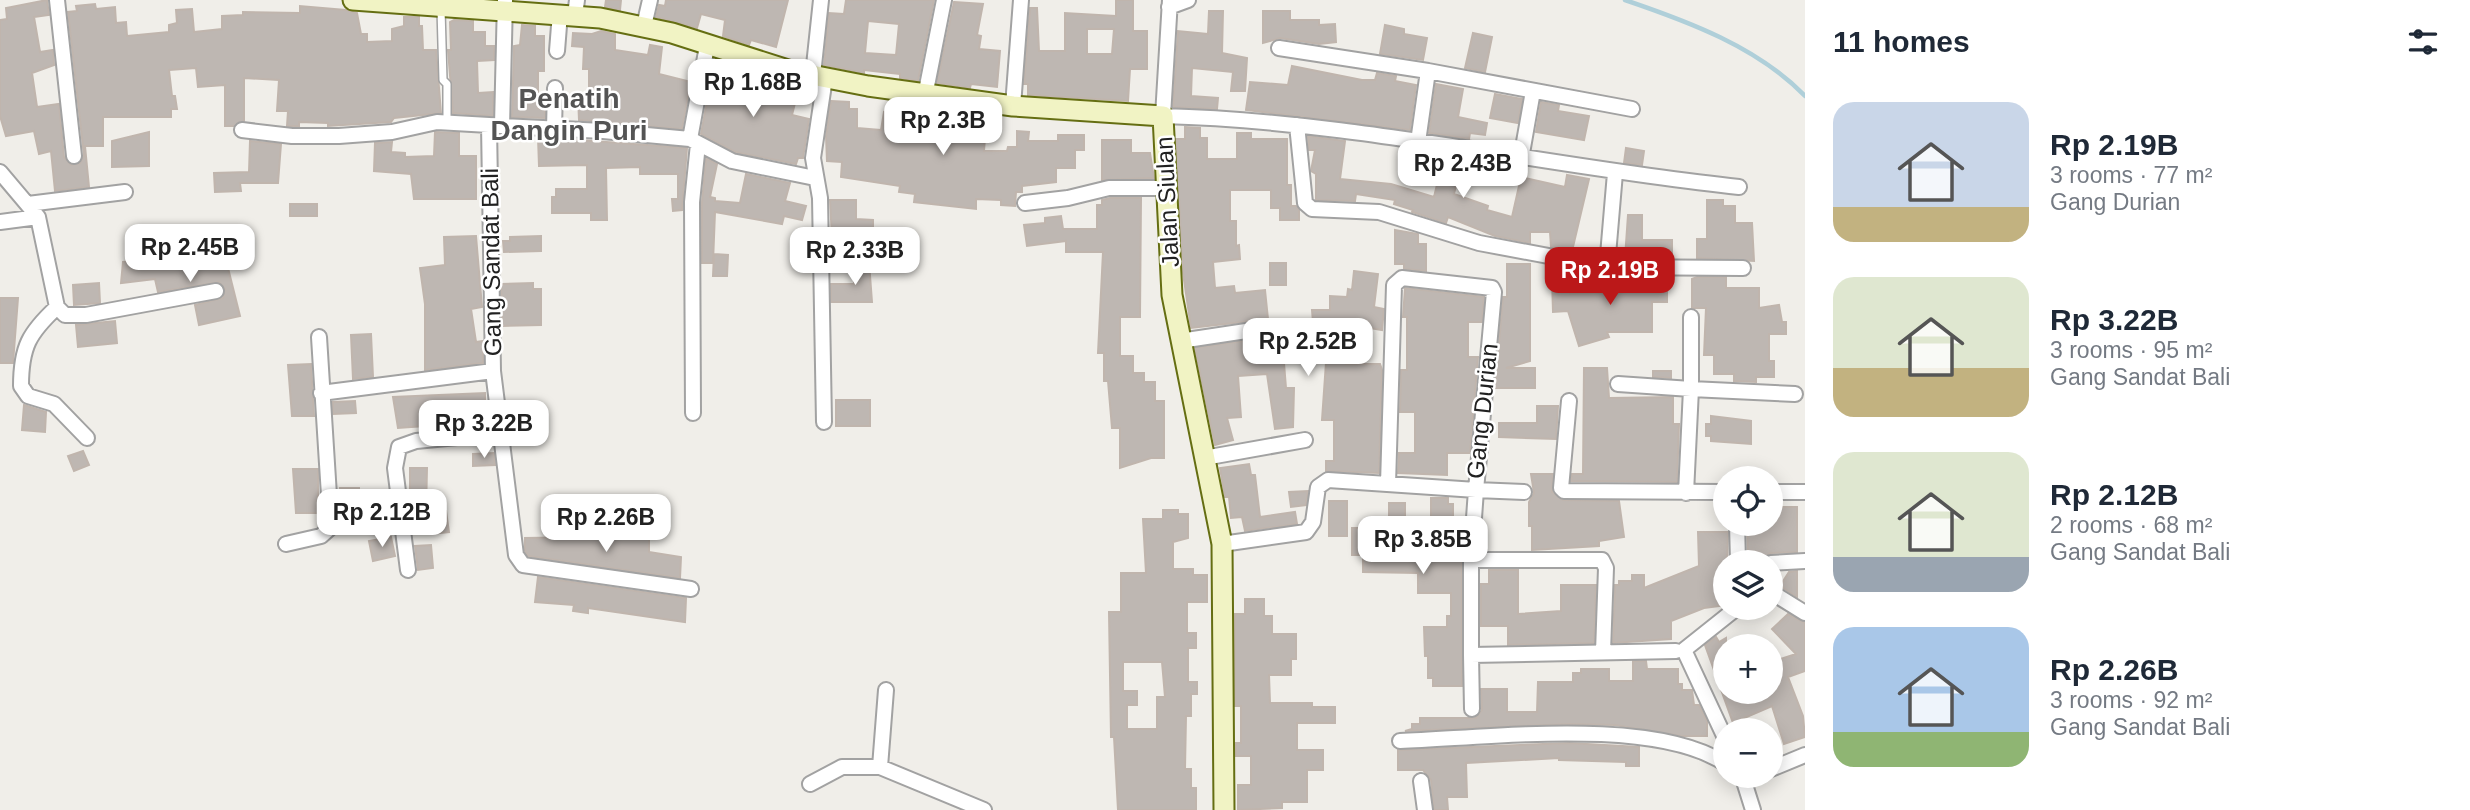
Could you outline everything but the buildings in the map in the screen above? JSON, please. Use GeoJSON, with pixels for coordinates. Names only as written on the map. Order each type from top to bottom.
{"type":"FeatureCollection","features":[{"type":"Feature","properties":{"kind":"street"},"geometry":{"type":"LineString","coordinates":[[57,0],[74,156]]}},
{"type":"Feature","properties":{"kind":"street","name":"Jalan Siulan"},"geometry":{"type":"LineString","coordinates":[[353,0],[571,9],[644,26],[819,77],[925,96],[1013,106],[1163,116],[1172,295],[1222,544],[1224,810]]}},
{"type":"Feature","properties":{"kind":"street"},"geometry":{"type":"LineString","coordinates":[[644,26],[650,0]]}},
{"type":"Feature","properties":{"kind":"street"},"geometry":{"type":"LineString","coordinates":[[821,0],[815,178],[820,198],[824,422]]}},
{"type":"Feature","properties":{"kind":"street"},"geometry":{"type":"LineString","coordinates":[[925,96],[944,0]]}},
{"type":"Feature","properties":{"kind":"street"},"geometry":{"type":"LineString","coordinates":[[1013,106],[1021,0]]}},
{"type":"Feature","properties":{"kind":"street"},"geometry":{"type":"LineString","coordinates":[[1188,0],[1169,4],[1163,116],[1227,118],[1297,125],[1615,173],[1739,187]]}},
{"type":"Feature","properties":{"kind":"street","name":"Gang Sandat Bali"},"geometry":{"type":"LineString","coordinates":[[505,5],[496,126],[493,371],[498,433],[516,555],[523,565],[691,589]]}},
{"type":"Feature","properties":{"kind":"street"},"geometry":{"type":"LineString","coordinates":[[558,51],[571,9]]}},
{"type":"Feature","properties":{"kind":"street"},"geometry":{"type":"LineString","coordinates":[[693,413],[694,142],[708,46]]}},
{"type":"Feature","properties":{"kind":"street"},"geometry":{"type":"LineString","coordinates":[[1279,48],[1428,71],[1632,109]]}},
{"type":"Feature","properties":{"kind":"street"},"geometry":{"type":"LineString","coordinates":[[1418,142],[1428,71]]}},
{"type":"Feature","properties":{"kind":"street"},"geometry":{"type":"LineString","coordinates":[[554,129],[555,88]]}},
{"type":"Feature","properties":{"kind":"street"},"geometry":{"type":"LineString","coordinates":[[1521,159],[1533,91]]}},
{"type":"Feature","properties":{"kind":"street"},"geometry":{"type":"LineString","coordinates":[[242,130],[292,136],[339,136],[392,132],[424,124],[554,129],[694,142],[732,161],[815,178]]}},
{"type":"Feature","properties":{"kind":"street"},"geometry":{"type":"LineString","coordinates":[[1297,125],[1307,207],[1379,212],[1479,243],[1607,267],[1743,268]]}},
{"type":"Feature","properties":{"kind":"street"},"geometry":{"type":"LineString","coordinates":[[0,172],[38,217],[57,307],[65,315],[86,315],[216,291]]}},
{"type":"Feature","properties":{"kind":"street"},"geometry":{"type":"LineString","coordinates":[[1607,267],[1615,173]]}},
{"type":"Feature","properties":{"kind":"street"},"geometry":{"type":"LineString","coordinates":[[1025,203],[1068,198],[1109,188],[1165,188]]}},
{"type":"Feature","properties":{"kind":"street"},"geometry":{"type":"LineString","coordinates":[[27,204],[125,192]]}},
{"type":"Feature","properties":{"kind":"street"},"geometry":{"type":"LineString","coordinates":[[0,222],[38,217]]}},
{"type":"Feature","properties":{"kind":"street","name":"Gang Durian"},"geometry":{"type":"LineString","coordinates":[[1222,544],[1306,531],[1313,522],[1322,482],[1476,490],[1494,292],[1488,286],[1402,278],[1394,285],[1388,484]]}},
{"type":"Feature","properties":{"kind":"street"},"geometry":{"type":"LineString","coordinates":[[57,307],[36,327],[27,341],[21,386],[28,396],[60,410],[87,438]]}},
{"type":"Feature","properties":{"kind":"street"},"geometry":{"type":"LineString","coordinates":[[1686,493],[1691,317]]}},
{"type":"Feature","properties":{"kind":"street"},"geometry":{"type":"LineString","coordinates":[[1180,341],[1266,328]]}},
{"type":"Feature","properties":{"kind":"street"},"geometry":{"type":"LineString","coordinates":[[286,544],[321,536],[331,527],[319,337]]}},
{"type":"Feature","properties":{"kind":"street"},"geometry":{"type":"LineString","coordinates":[[321,393],[493,371]]}},
{"type":"Feature","properties":{"kind":"street"},"geometry":{"type":"LineString","coordinates":[[1618,384],[1795,394]]}},
{"type":"Feature","properties":{"kind":"street"},"geometry":{"type":"LineString","coordinates":[[1569,401],[1561,488],[1564,491],[1713,492]]}},
{"type":"Feature","properties":{"kind":"street"},"geometry":{"type":"LineString","coordinates":[[408,570],[396,468],[399,447],[416,441],[498,433]]}},
{"type":"Feature","properties":{"kind":"street"},"geometry":{"type":"LineString","coordinates":[[1204,458],[1305,440]]}},
{"type":"Feature","properties":{"kind":"street"},"geometry":{"type":"LineString","coordinates":[[1472,709],[1471,559],[1476,490],[1524,492]]}},
{"type":"Feature","properties":{"kind":"street"},"geometry":{"type":"LineString","coordinates":[[1783,492],[1805,492]]}},
{"type":"Feature","properties":{"kind":"street"},"geometry":{"type":"LineString","coordinates":[[1471,559],[1602,560],[1606,568],[1603,652]]}},
{"type":"Feature","properties":{"kind":"street"},"geometry":{"type":"LineString","coordinates":[[1783,563],[1805,562]]}},
{"type":"Feature","properties":{"kind":"street"},"geometry":{"type":"LineString","coordinates":[[1783,599],[1805,613]]}},
{"type":"Feature","properties":{"kind":"street"},"geometry":{"type":"LineString","coordinates":[[1471,655],[1680,650],[1720,620]]}},
{"type":"Feature","properties":{"kind":"street"},"geometry":{"type":"LineString","coordinates":[[1680,650],[1715,718]]}},
{"type":"Feature","properties":{"kind":"street"},"geometry":{"type":"LineString","coordinates":[[880,767],[886,690]]}},
{"type":"Feature","properties":{"kind":"street"},"geometry":{"type":"LineString","coordinates":[[1400,741],[1563,734],[1657,738],[1701,750],[1713,757]]}},
{"type":"Feature","properties":{"kind":"street"},"geometry":{"type":"LineString","coordinates":[[1783,764],[1805,755]]}},
{"type":"Feature","properties":{"kind":"street"},"geometry":{"type":"LineString","coordinates":[[810,784],[842,767],[880,767],[984,810]]}},
{"type":"Feature","properties":{"kind":"street"},"geometry":{"type":"LineString","coordinates":[[1421,781],[1425,810]]}},
{"type":"Feature","properties":{"kind":"street"},"geometry":{"type":"LineString","coordinates":[[1750,788],[1753,810]]}},
{"type":"Feature","properties":{"kind":"lane"},"geometry":{"type":"LineString","coordinates":[[441,3],[447,124]]}},
{"type":"Feature","properties":{"kind":"waterway"},"geometry":{"type":"LineString","coordinates":[[1625,0],[1697,27],[1744,50],[1766,63],[1805,96]]}},
{"type":"Feature","properties":{"kind":"district","name":"Penatih Dangin Puri"},"geometry":{"type":"Point","coordinates":[569,114]}}]}
